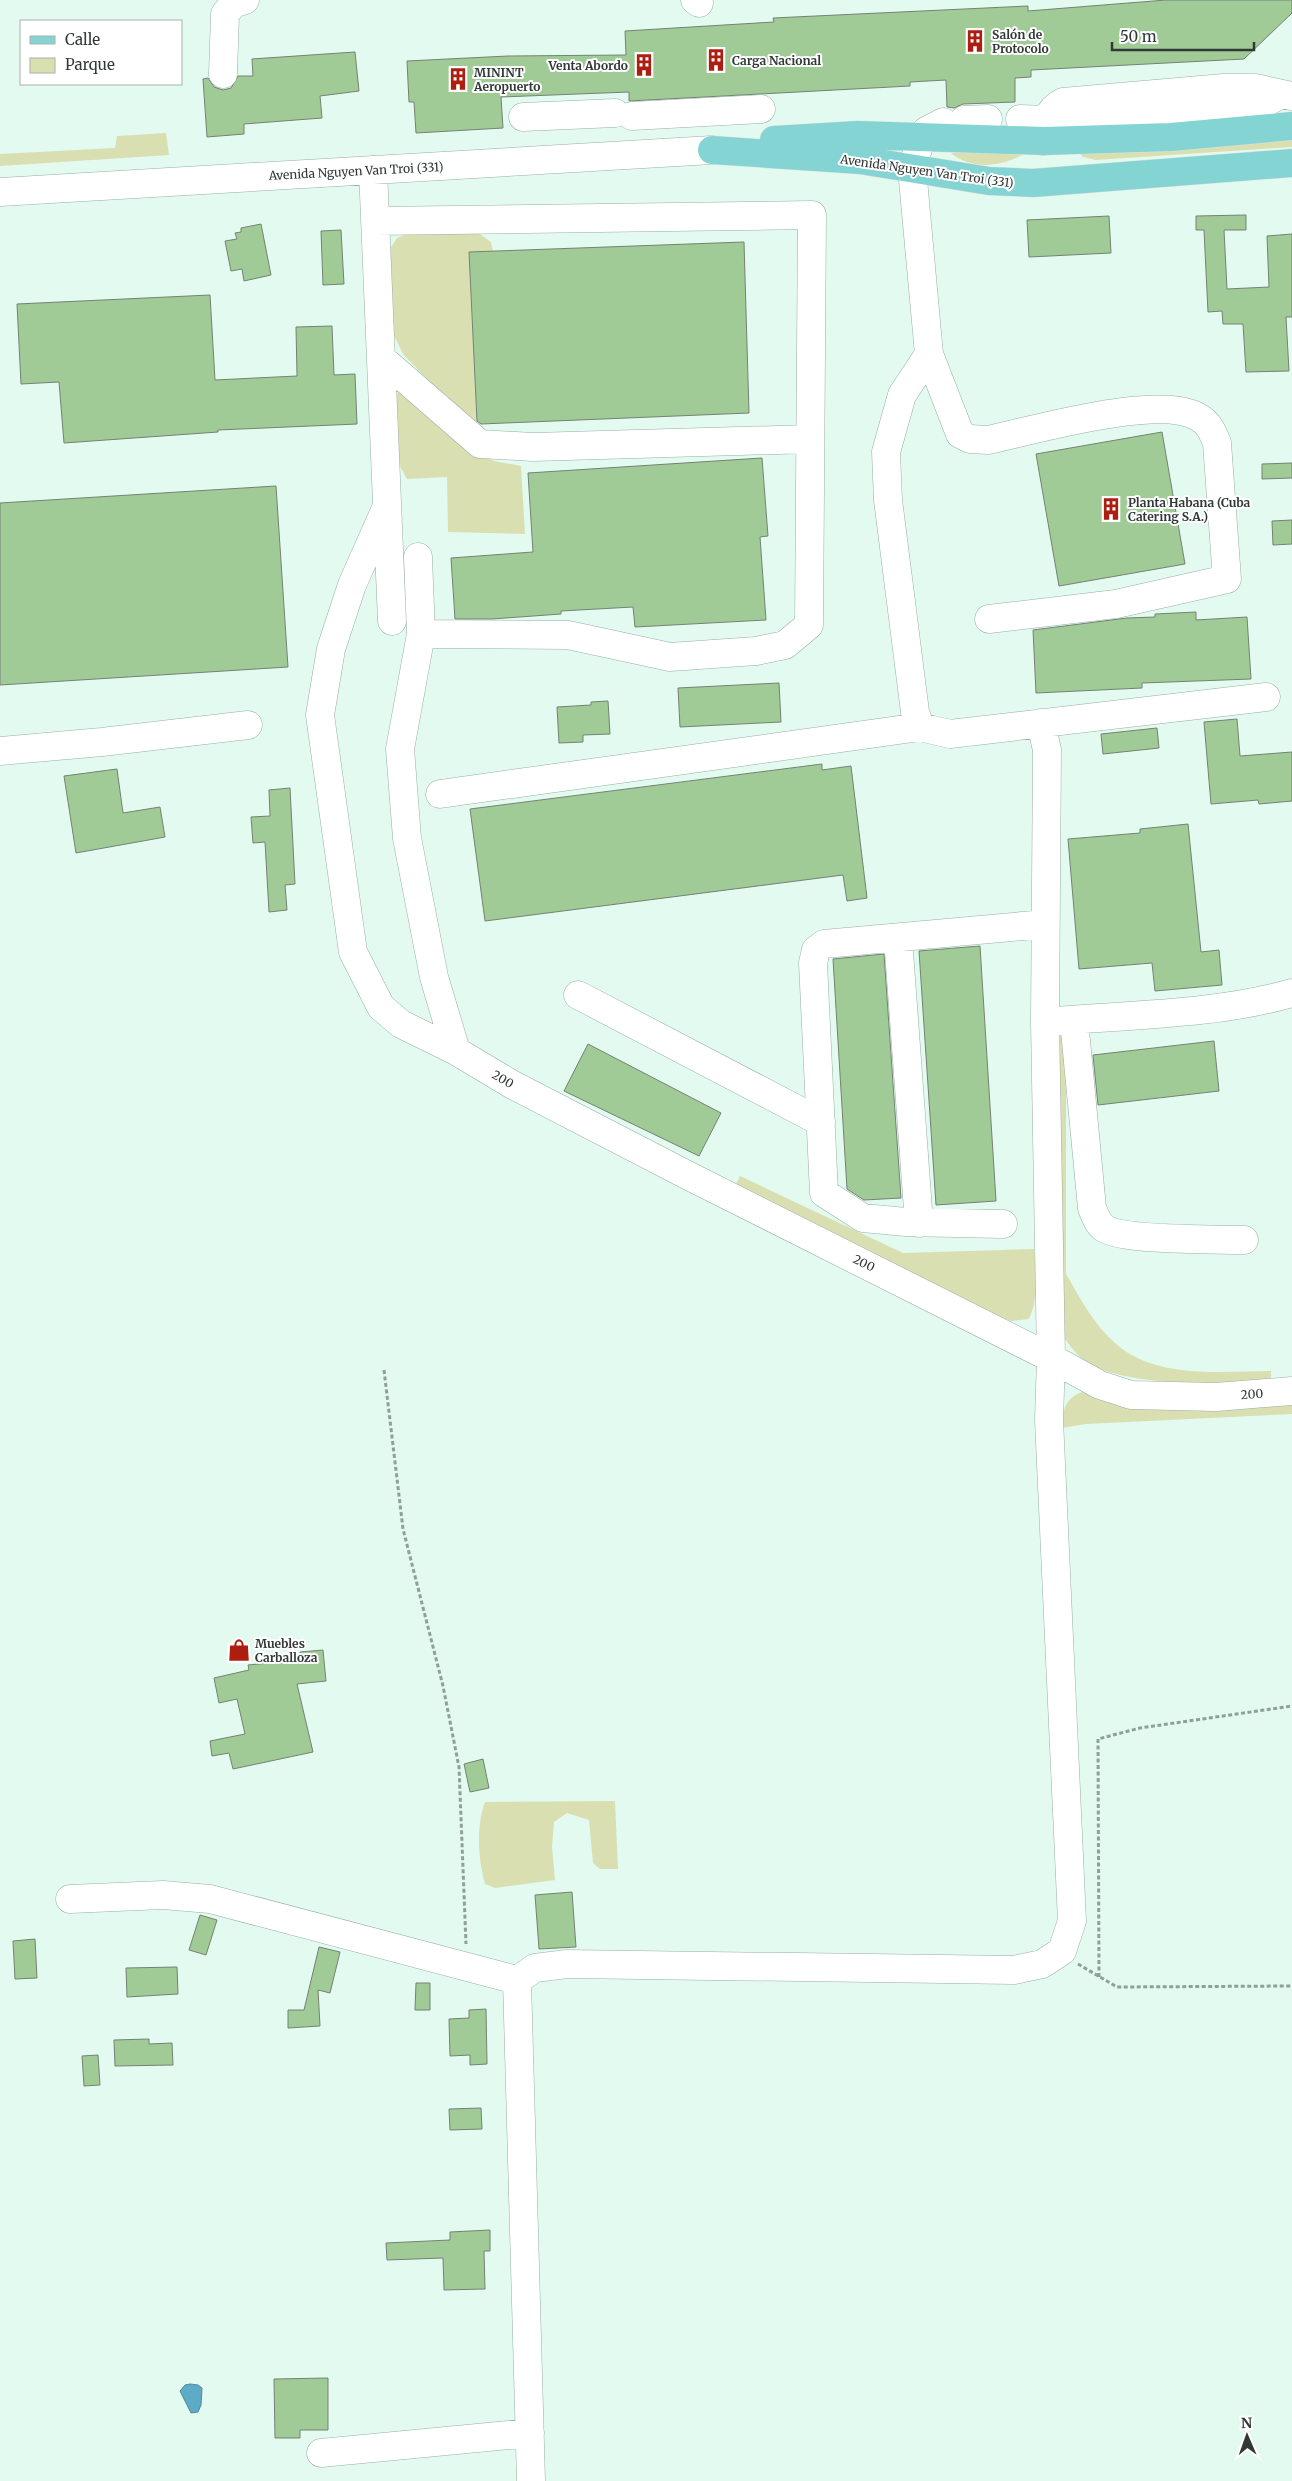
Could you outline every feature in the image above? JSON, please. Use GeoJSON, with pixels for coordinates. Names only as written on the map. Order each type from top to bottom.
{"type":"FeatureCollection","features":[{"type":"Feature","properties":{"kind":"main road","name":"Avenida Nguyen Van Troi (331)"},"geometry":{"type":"LineString","coordinates":[[712,150],[801,137],[858,135],[921,139],[1037,127],[1171,137],[1286,126]]}},
{"type":"Feature","properties":{"kind":"main road"},"geometry":{"type":"LineString","coordinates":[[1037,127],[1056,161],[1076,181]]}},
{"type":"Feature","properties":{"kind":"main road"},"geometry":{"type":"LineString","coordinates":[[989,181],[1019,164],[1037,127]]}},
{"type":"Feature","properties":{"kind":"main road","name":"Avenida Nguyen Van Troi (331)"},"geometry":{"type":"LineString","coordinates":[[712,150],[860,160],[989,181],[1032,183],[1292,163]]}},
{"type":"Feature","properties":{"kind":"street"},"geometry":{"type":"LineString","coordinates":[[223,74],[225,14],[233,4],[245,0]]}},
{"type":"Feature","properties":{"kind":"street"},"geometry":{"type":"LineString","coordinates":[[1037,127],[1050,112],[1063,102],[1224,88],[1255,88],[1288,96],[1286,126]]}},
{"type":"Feature","properties":{"kind":"street"},"geometry":{"type":"LineString","coordinates":[[523,117],[673,114],[761,109]]}},
{"type":"Feature","properties":{"kind":"street"},"geometry":{"type":"LineString","coordinates":[[593,157],[613,114]]}},
{"type":"Feature","properties":{"kind":"street"},"geometry":{"type":"LineString","coordinates":[[673,114],[674,153]]}},
{"type":"Feature","properties":{"kind":"street"},"geometry":{"type":"LineString","coordinates":[[965,120],[926,131],[921,139],[912,169],[929,354],[960,434],[970,439],[988,440],[1131,410],[1176,410],[1196,415],[1209,424],[1217,443],[1227,579],[1116,604],[989,619]]}},
{"type":"Feature","properties":{"kind":"street","name":"Avenida Nguyen Van Troi (331)"},"geometry":{"type":"LineString","coordinates":[[0,192],[712,150]]}},
{"type":"Feature","properties":{"kind":"street"},"geometry":{"type":"LineString","coordinates":[[373,170],[392,621]]}},
{"type":"Feature","properties":{"kind":"street"},"geometry":{"type":"LineString","coordinates":[[375,221],[812,216],[809,625],[785,645],[756,651],[670,657],[568,635],[421,634]]}},
{"type":"Feature","properties":{"kind":"street"},"geometry":{"type":"LineString","coordinates":[[920,727],[912,693],[888,500],[886,452],[902,396],[929,354]]}},
{"type":"Feature","properties":{"kind":"street"},"geometry":{"type":"LineString","coordinates":[[381,358],[480,444],[533,447],[810,438]]}},
{"type":"Feature","properties":{"kind":"street","name":"200"},"geometry":{"type":"LineString","coordinates":[[387,506],[352,585],[330,649],[320,715],[353,952],[381,1007],[401,1024],[456,1051],[513,1085],[674,1169],[1051,1358],[1100,1385],[1131,1395],[1216,1397],[1292,1391]]}},
{"type":"Feature","properties":{"kind":"street"},"geometry":{"type":"LineString","coordinates":[[418,557],[421,634],[400,749],[407,838],[434,977],[456,1051]]}},
{"type":"Feature","properties":{"kind":"street"},"geometry":{"type":"LineString","coordinates":[[440,794],[920,727],[950,734],[1266,696]]}},
{"type":"Feature","properties":{"kind":"street"},"geometry":{"type":"LineString","coordinates":[[70,1899],[164,1895],[210,1899],[517,1980],[535,1968],[567,1964],[1014,1970],[1042,1964],[1062,1951],[1072,1921],[1049,1420],[1051,1358],[1044,1022],[1047,750],[1041,723]]}},
{"type":"Feature","properties":{"kind":"street"},"geometry":{"type":"LineString","coordinates":[[0,751],[102,742],[248,725]]}},
{"type":"Feature","properties":{"kind":"street"},"geometry":{"type":"LineString","coordinates":[[1003,1224],[920,1223],[863,1218],[824,1193],[814,963],[816,950],[824,944],[1045,924]]}},
{"type":"Feature","properties":{"kind":"street"},"geometry":{"type":"LineString","coordinates":[[898,938],[920,1223]]}},
{"type":"Feature","properties":{"kind":"street"},"geometry":{"type":"LineString","coordinates":[[1044,1022],[1207,1008],[1275,998],[1292,993]]}},
{"type":"Feature","properties":{"kind":"street"},"geometry":{"type":"LineString","coordinates":[[578,995],[821,1122]]}},
{"type":"Feature","properties":{"kind":"street"},"geometry":{"type":"LineString","coordinates":[[1074,1020],[1092,1208],[1096,1218],[1104,1228],[1123,1236],[1244,1240]]}},
{"type":"Feature","properties":{"kind":"street"},"geometry":{"type":"LineString","coordinates":[[517,1980],[531,2481]]}},
{"type":"Feature","properties":{"kind":"street"},"geometry":{"type":"LineString","coordinates":[[322,2453],[530,2433]]}},
{"type":"Feature","properties":{"kind":"path"},"geometry":{"type":"LineString","coordinates":[[384,1370],[402,1529],[444,1686],[460,1767],[467,1967]]}},
{"type":"Feature","properties":{"kind":"path"},"geometry":{"type":"LineString","coordinates":[[1099,1977],[1098,1740],[1140,1728],[1292,1706]]}},
{"type":"Feature","properties":{"kind":"path"},"geometry":{"type":"LineString","coordinates":[[1062,1951],[1072,1960],[1117,1988],[1292,1986]]}},
{"type":"Feature","properties":{"kind":"green space"},"geometry":{"type":"Polygon","coordinates":[[[166,133],[169,155],[0,166],[0,154],[115,148],[117,136],[166,133]]]}},
{"type":"Feature","properties":{"kind":"green space"},"geometry":{"type":"Polygon","coordinates":[[[1292,139],[1292,147],[1096,160],[1083,157],[1078,152],[1292,139]]]}},
{"type":"Feature","properties":{"kind":"green space"},"geometry":{"type":"Polygon","coordinates":[[[951,153],[1012,153],[1022,155],[1004,162],[986,165],[968,162],[951,153]]]}},
{"type":"Feature","properties":{"kind":"green space"},"geometry":{"type":"Polygon","coordinates":[[[474,230],[491,242],[493,252],[469,253],[477,424],[466,420],[403,354],[393,333],[390,249],[397,238],[408,234],[474,230]]]}},
{"type":"Feature","properties":{"kind":"green space"},"geometry":{"type":"Polygon","coordinates":[[[399,389],[466,447],[494,461],[521,466],[525,534],[448,532],[447,477],[407,479],[397,461],[396,398],[399,389]]]}},
{"type":"Feature","properties":{"kind":"green space"},"geometry":{"type":"Polygon","coordinates":[[[1059,1036],[1066,1036],[1066,1274],[1082,1302],[1107,1336],[1131,1355],[1150,1363],[1190,1371],[1271,1371],[1271,1384],[1170,1382],[1117,1374],[1095,1367],[1079,1356],[1060,1332],[1059,1036]]]}},
{"type":"Feature","properties":{"kind":"green space"},"geometry":{"type":"Polygon","coordinates":[[[740,1176],[903,1253],[1034,1249],[1036,1294],[1029,1319],[1011,1321],[983,1311],[735,1186],[740,1176]]]}},
{"type":"Feature","properties":{"kind":"green space"},"geometry":{"type":"Polygon","coordinates":[[[1090,1390],[1292,1400],[1292,1414],[1086,1424],[1062,1428],[1063,1413],[1068,1402],[1076,1395],[1090,1390]]]}},
{"type":"Feature","properties":{"kind":"green space"},"geometry":{"type":"Polygon","coordinates":[[[615,1801],[618,1869],[600,1869],[593,1863],[589,1820],[567,1813],[554,1822],[552,1847],[555,1880],[495,1888],[485,1884],[481,1864],[479,1832],[485,1802],[615,1801]]]}},
{"type":"Feature","properties":{"kind":"water"},"geometry":{"type":"Polygon","coordinates":[[[185,2385],[198,2385],[202,2388],[201,2405],[198,2412],[191,2413],[180,2391],[185,2385]]]}},
{"type":"Feature","properties":{"kind":"building"},"geometry":{"type":"Polygon","coordinates":[[[1166,0],[1292,0],[1292,13],[1244,59],[1031,70],[1031,77],[1015,78],[1015,102],[963,104],[954,108],[947,107],[946,80],[910,82],[910,86],[629,101],[629,92],[501,97],[503,128],[416,133],[414,102],[409,102],[407,61],[508,56],[626,55],[625,31],[774,22],[773,18],[1028,6],[1028,11],[1166,0]]]}},
{"type":"Feature","properties":{"kind":"building"},"geometry":{"type":"Polygon","coordinates":[[[355,52],[359,91],[320,96],[322,118],[244,124],[244,134],[207,137],[203,79],[208,78],[214,87],[223,90],[231,88],[238,76],[253,76],[252,59],[355,52]]]}},
{"type":"Feature","properties":{"kind":"building"},"geometry":{"type":"Polygon","coordinates":[[[1246,215],[1246,230],[1224,230],[1227,289],[1269,287],[1267,236],[1292,234],[1292,317],[1286,317],[1289,371],[1246,372],[1243,324],[1223,324],[1222,311],[1208,312],[1204,230],[1196,230],[1196,216],[1246,215]]]}},
{"type":"Feature","properties":{"kind":"building"},"geometry":{"type":"Polygon","coordinates":[[[1109,216],[1111,253],[1029,257],[1027,220],[1109,216]]]}},
{"type":"Feature","properties":{"kind":"building"},"geometry":{"type":"Polygon","coordinates":[[[261,224],[271,275],[244,281],[242,269],[231,271],[225,241],[237,239],[235,233],[241,232],[241,228],[261,224]]]}},
{"type":"Feature","properties":{"kind":"building"},"geometry":{"type":"Polygon","coordinates":[[[341,230],[344,284],[323,285],[321,231],[341,230]]]}},
{"type":"Feature","properties":{"kind":"building"},"geometry":{"type":"Polygon","coordinates":[[[744,242],[749,413],[481,424],[477,421],[469,252],[744,242]]]}},
{"type":"Feature","properties":{"kind":"building"},"geometry":{"type":"Polygon","coordinates":[[[210,295],[215,380],[297,376],[296,327],[332,326],[334,375],[355,374],[357,424],[218,430],[218,432],[64,443],[59,382],[21,384],[17,304],[210,295]]]}},
{"type":"Feature","properties":{"kind":"building","name":"Planta Habana (Cuba Catering S.A.)"},"geometry":{"type":"Polygon","coordinates":[[[1162,432],[1185,564],[1059,586],[1036,454],[1162,432]]]}},
{"type":"Feature","properties":{"kind":"building"},"geometry":{"type":"Polygon","coordinates":[[[762,458],[768,536],[760,537],[766,620],[635,627],[633,607],[561,611],[561,614],[492,619],[455,619],[451,558],[533,552],[528,473],[762,458]]]}},
{"type":"Feature","properties":{"kind":"building"},"geometry":{"type":"Polygon","coordinates":[[[1292,463],[1292,478],[1262,479],[1262,464],[1292,463]]]}},
{"type":"Feature","properties":{"kind":"building"},"geometry":{"type":"Polygon","coordinates":[[[276,486],[288,667],[0,685],[0,503],[276,486]]]}},
{"type":"Feature","properties":{"kind":"building"},"geometry":{"type":"Polygon","coordinates":[[[1292,520],[1292,544],[1273,545],[1272,521],[1292,520]]]}},
{"type":"Feature","properties":{"kind":"building"},"geometry":{"type":"Polygon","coordinates":[[[1196,612],[1196,620],[1247,617],[1251,679],[1142,683],[1142,688],[1036,693],[1033,630],[1127,618],[1155,617],[1155,614],[1196,612]]]}},
{"type":"Feature","properties":{"kind":"building"},"geometry":{"type":"Polygon","coordinates":[[[779,683],[781,722],[680,727],[678,688],[779,683]]]}},
{"type":"Feature","properties":{"kind":"building"},"geometry":{"type":"Polygon","coordinates":[[[608,701],[610,734],[583,735],[583,742],[559,743],[557,707],[591,705],[591,702],[608,701]]]}},
{"type":"Feature","properties":{"kind":"building"},"geometry":{"type":"Polygon","coordinates":[[[1237,719],[1240,756],[1292,752],[1292,801],[1259,804],[1258,800],[1211,804],[1204,722],[1237,719]]]}},
{"type":"Feature","properties":{"kind":"building"},"geometry":{"type":"Polygon","coordinates":[[[1157,728],[1159,748],[1103,754],[1101,734],[1157,728]]]}},
{"type":"Feature","properties":{"kind":"building"},"geometry":{"type":"Polygon","coordinates":[[[822,764],[822,770],[851,766],[867,898],[847,901],[843,875],[485,921],[470,809],[822,764]]]}},
{"type":"Feature","properties":{"kind":"building"},"geometry":{"type":"Polygon","coordinates":[[[117,769],[123,813],[160,807],[165,837],[76,853],[64,776],[117,769]]]}},
{"type":"Feature","properties":{"kind":"building"},"geometry":{"type":"Polygon","coordinates":[[[290,788],[295,884],[285,885],[287,910],[269,912],[265,842],[253,843],[251,817],[270,816],[269,790],[290,788]]]}},
{"type":"Feature","properties":{"kind":"building"},"geometry":{"type":"Polygon","coordinates":[[[1188,824],[1201,952],[1219,950],[1222,985],[1155,991],[1152,963],[1079,969],[1068,839],[1140,833],[1140,829],[1188,824]]]}},
{"type":"Feature","properties":{"kind":"building"},"geometry":{"type":"Polygon","coordinates":[[[980,946],[996,1201],[936,1205],[919,951],[980,946]]]}},
{"type":"Feature","properties":{"kind":"building"},"geometry":{"type":"Polygon","coordinates":[[[884,954],[901,1198],[864,1200],[847,1189],[833,959],[884,954]]]}},
{"type":"Feature","properties":{"kind":"building"},"geometry":{"type":"Polygon","coordinates":[[[1214,1041],[1219,1091],[1098,1105],[1093,1055],[1214,1041]]]}},
{"type":"Feature","properties":{"kind":"building"},"geometry":{"type":"Polygon","coordinates":[[[588,1044],[721,1113],[699,1156],[564,1091],[588,1044]]]}},
{"type":"Feature","properties":{"kind":"building"},"geometry":{"type":"Polygon","coordinates":[[[323,1650],[326,1681],[297,1684],[313,1752],[233,1769],[229,1753],[212,1756],[210,1741],[245,1734],[237,1699],[219,1703],[214,1678],[249,1670],[248,1665],[300,1660],[300,1652],[323,1650]]]}},
{"type":"Feature","properties":{"kind":"building"},"geometry":{"type":"Polygon","coordinates":[[[483,1759],[489,1788],[470,1792],[464,1764],[483,1759]]]}},
{"type":"Feature","properties":{"kind":"building"},"geometry":{"type":"Polygon","coordinates":[[[572,1892],[576,1947],[539,1949],[535,1895],[572,1892]]]}},
{"type":"Feature","properties":{"kind":"building"},"geometry":{"type":"Polygon","coordinates":[[[200,1915],[217,1920],[206,1955],[189,1950],[200,1915]]]}},
{"type":"Feature","properties":{"kind":"building"},"geometry":{"type":"Polygon","coordinates":[[[35,1939],[37,1978],[15,1979],[13,1941],[35,1939]]]}},
{"type":"Feature","properties":{"kind":"building"},"geometry":{"type":"Polygon","coordinates":[[[319,1947],[340,1952],[330,1993],[318,1990],[320,2026],[288,2028],[288,2010],[304,2010],[319,1947]]]}},
{"type":"Feature","properties":{"kind":"building"},"geometry":{"type":"Polygon","coordinates":[[[177,1967],[178,1994],[127,1997],[126,1968],[177,1967]]]}},
{"type":"Feature","properties":{"kind":"building"},"geometry":{"type":"Polygon","coordinates":[[[416,1983],[430,1983],[430,2010],[415,2010],[416,1983]]]}},
{"type":"Feature","properties":{"kind":"building"},"geometry":{"type":"Polygon","coordinates":[[[486,2009],[487,2064],[470,2065],[470,2055],[450,2056],[449,2019],[469,2018],[469,2010],[486,2009]]]}},
{"type":"Feature","properties":{"kind":"building"},"geometry":{"type":"Polygon","coordinates":[[[149,2039],[149,2044],[172,2043],[173,2065],[115,2066],[114,2040],[149,2039]]]}},
{"type":"Feature","properties":{"kind":"building"},"geometry":{"type":"Polygon","coordinates":[[[98,2055],[100,2085],[84,2086],[82,2056],[98,2055]]]}},
{"type":"Feature","properties":{"kind":"building"},"geometry":{"type":"Polygon","coordinates":[[[481,2108],[482,2129],[450,2130],[449,2109],[481,2108]]]}},
{"type":"Feature","properties":{"kind":"building"},"geometry":{"type":"Polygon","coordinates":[[[490,2230],[490,2251],[484,2251],[485,2289],[444,2290],[443,2258],[387,2260],[386,2243],[450,2240],[450,2232],[490,2230]]]}},
{"type":"Feature","properties":{"kind":"building"},"geometry":{"type":"Polygon","coordinates":[[[328,2378],[328,2430],[300,2430],[300,2438],[275,2438],[274,2379],[328,2378]]]}},
{"type":"Feature","properties":{"kind":"place","name":"Salón de Protocolo"},"geometry":{"type":"Point","coordinates":[975,41]}},
{"type":"Feature","properties":{"kind":"place","name":"Carga Nacional"},"geometry":{"type":"Point","coordinates":[716,60]}},
{"type":"Feature","properties":{"kind":"place","name":"Venta Abordo"},"geometry":{"type":"Point","coordinates":[644,65]}},
{"type":"Feature","properties":{"kind":"place","name":"MININT Aeropuerto"},"geometry":{"type":"Point","coordinates":[458,79]}},
{"type":"Feature","properties":{"kind":"place","name":"Planta Habana (Cuba Catering S.A.)"},"geometry":{"type":"Point","coordinates":[1111,509]}},
{"type":"Feature","properties":{"kind":"place","name":"Muebles Carballoza"},"geometry":{"type":"Point","coordinates":[239,1650]}}]}
